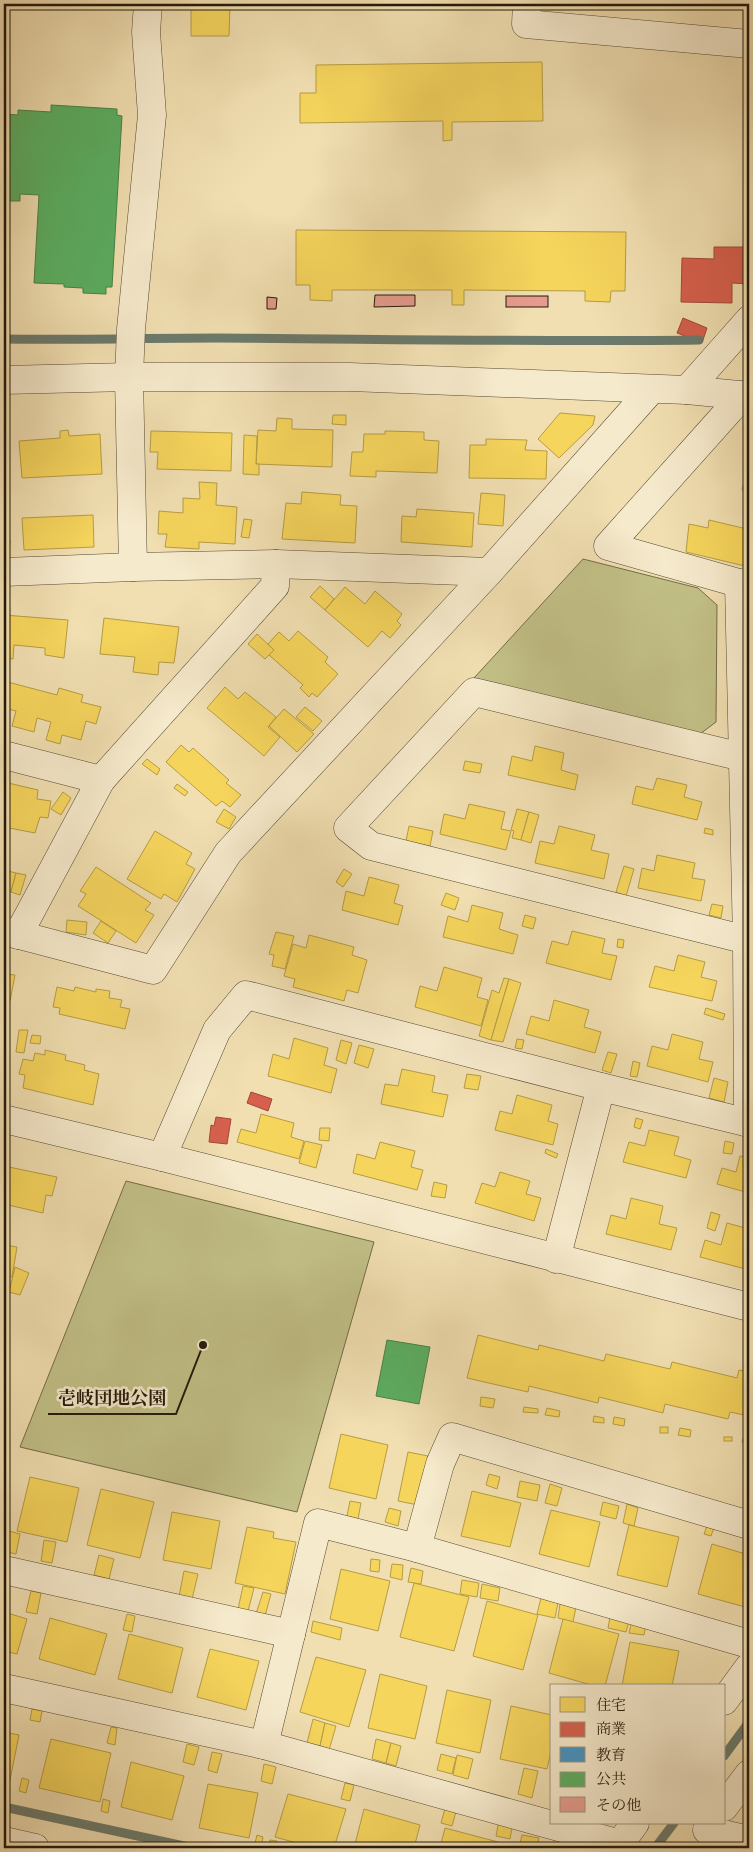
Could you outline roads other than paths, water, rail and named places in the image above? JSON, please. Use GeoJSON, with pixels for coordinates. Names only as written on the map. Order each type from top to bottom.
{"type":"FeatureCollection","features":[{"type":"Feature","properties":{"kind":"street"},"geometry":{"type":"LineString","coordinates":[[133,567],[130,353],[152,115],[146,32],[148,4]]}},
{"type":"Feature","properties":{"kind":"street"},"geometry":{"type":"LineString","coordinates":[[527,4],[526,24],[749,44]]}},
{"type":"Feature","properties":{"kind":"street"},"geometry":{"type":"LineString","coordinates":[[687,390],[749,320]]}},
{"type":"Feature","properties":{"kind":"street"},"geometry":{"type":"LineString","coordinates":[[4,380],[130,353],[350,377],[687,390],[746,396]]}},
{"type":"Feature","properties":{"kind":"street"},"geometry":{"type":"LineString","coordinates":[[276,564],[275,586],[101,780],[11,933],[153,970],[228,853],[489,572],[650,390]]}},
{"type":"Feature","properties":{"kind":"street"},"geometry":{"type":"LineString","coordinates":[[162,1157],[217,1030],[246,995],[601,1087],[749,1123],[742,757],[744,584],[608,546],[746,396]]}},
{"type":"Feature","properties":{"kind":"street"},"geometry":{"type":"LineString","coordinates":[[4,572],[276,564],[489,572]]}},
{"type":"Feature","properties":{"kind":"street"},"geometry":{"type":"LineString","coordinates":[[742,757],[474,692],[348,828],[371,846],[747,940]]}},
{"type":"Feature","properties":{"kind":"street"},"geometry":{"type":"LineString","coordinates":[[4,755],[101,780]]}},
{"type":"Feature","properties":{"kind":"street"},"geometry":{"type":"LineString","coordinates":[[556,1259],[601,1087]]}},
{"type":"Feature","properties":{"kind":"street"},"geometry":{"type":"LineString","coordinates":[[4,1119],[162,1157],[749,1307]]}},
{"type":"Feature","properties":{"kind":"street"},"geometry":{"type":"LineString","coordinates":[[417,1548],[440,1464],[452,1437],[749,1525]]}},
{"type":"Feature","properties":{"kind":"street"},"geometry":{"type":"LineString","coordinates":[[264,1745],[318,1523],[417,1548],[749,1644]]}},
{"type":"Feature","properties":{"kind":"street"},"geometry":{"type":"LineString","coordinates":[[4,1570],[291,1634]]}},
{"type":"Feature","properties":{"kind":"street"},"geometry":{"type":"LineString","coordinates":[[726,1698],[749,1667]]}},
{"type":"Feature","properties":{"kind":"street"},"geometry":{"type":"LineString","coordinates":[[4,1688],[264,1745],[550,1819]]}},
{"type":"Feature","properties":{"kind":"street"},"geometry":{"type":"LineString","coordinates":[[726,1804],[749,1774]]}},
{"type":"Feature","properties":{"kind":"street"},"geometry":{"type":"LineString","coordinates":[[570,1824],[624,1838]]}},
{"type":"Feature","properties":{"kind":"street"},"geometry":{"type":"LineString","coordinates":[[711,1824],[707,1830],[749,1840]]}},
{"type":"Feature","properties":{"kind":"street"},"geometry":{"type":"LineString","coordinates":[[4,1841],[35,1848]]}},
{"type":"Feature","properties":{"kind":"waterway"},"geometry":{"type":"LineString","coordinates":[[4,339],[699,340]]}},
{"type":"Feature","properties":{"kind":"waterway"},"geometry":{"type":"LineString","coordinates":[[726,1753],[749,1722]]}},
{"type":"Feature","properties":{"kind":"waterway"},"geometry":{"type":"LineString","coordinates":[[4,1807],[193,1848]]}},
{"type":"Feature","properties":{"kind":"waterway"},"geometry":{"type":"LineString","coordinates":[[655,1848],[673,1824]]}},
{"type":"Feature","properties":{"kind":"place","name":"壱岐団地公園"},"geometry":{"type":"Point","coordinates":[203,1345]}}]}
